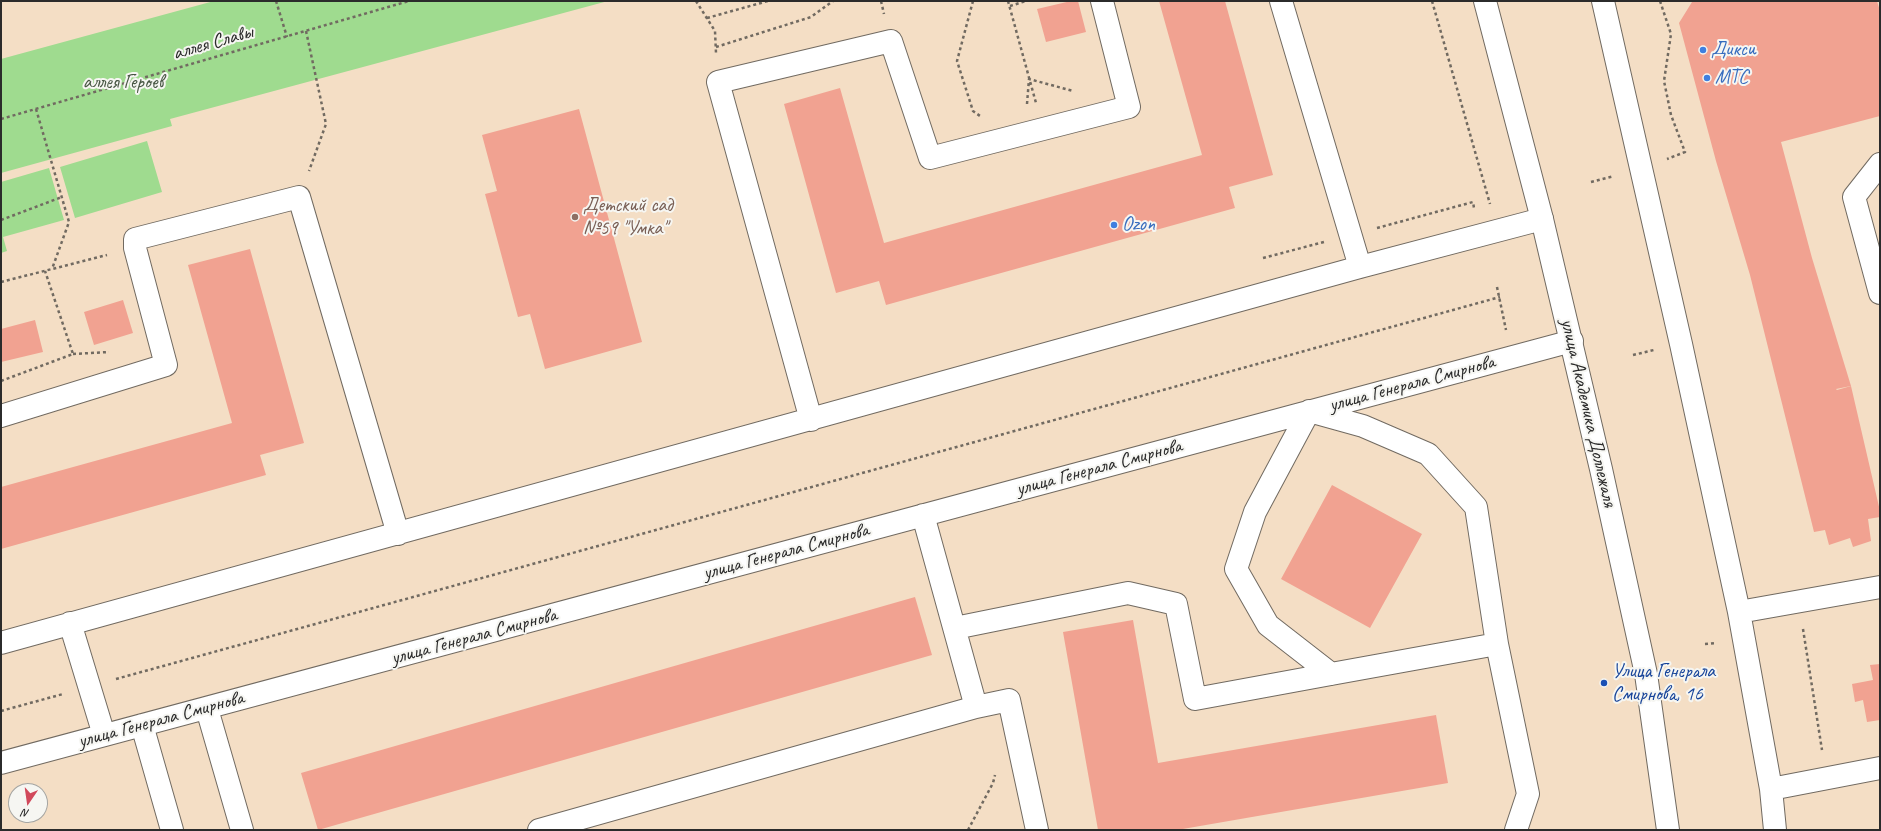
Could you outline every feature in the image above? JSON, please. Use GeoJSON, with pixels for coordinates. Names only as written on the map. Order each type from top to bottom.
{"type":"FeatureCollection","features":[{"type":"Feature","properties":{"kind":"street"},"geometry":{"type":"LineString","coordinates":[[811,420],[718,82],[891,41],[930,158],[1129,106],[1102,1]]}},
{"type":"Feature","properties":{"kind":"street"},"geometry":{"type":"LineString","coordinates":[[1281,1],[1360,267]]}},
{"type":"Feature","properties":{"kind":"street","name":"улица Академика Доллежаля"},"geometry":{"type":"LineString","coordinates":[[1485,1],[1572,341],[1646,674],[1668,830]]}},
{"type":"Feature","properties":{"kind":"street"},"geometry":{"type":"LineString","coordinates":[[1603,1],[1739,612],[1771,789],[1775,830]]}},
{"type":"Feature","properties":{"kind":"street"},"geometry":{"type":"LineString","coordinates":[[1880,164],[1854,197],[1880,293]]}},
{"type":"Feature","properties":{"kind":"street"},"geometry":{"type":"LineString","coordinates":[[1,416],[166,365],[135,248],[135,239],[299,197],[398,534]]}},
{"type":"Feature","properties":{"kind":"street"},"geometry":{"type":"LineString","coordinates":[[1,643],[1360,267],[1542,219]]}},
{"type":"Feature","properties":{"kind":"street","name":"улица Генерала Смирнова"},"geometry":{"type":"LineString","coordinates":[[1,763],[104,734],[207,709],[1572,341]]}},
{"type":"Feature","properties":{"kind":"street"},"geometry":{"type":"LineString","coordinates":[[1332,674],[1268,626],[1236,569],[1255,512],[1309,411],[1363,426],[1428,454],[1476,507],[1497,644],[1528,794],[1516,830]]}},
{"type":"Feature","properties":{"kind":"street"},"geometry":{"type":"LineString","coordinates":[[923,515],[976,707]]}},
{"type":"Feature","properties":{"kind":"street"},"geometry":{"type":"LineString","coordinates":[[1739,612],[1880,587]]}},
{"type":"Feature","properties":{"kind":"street"},"geometry":{"type":"LineString","coordinates":[[954,628],[1128,593],[1176,604],[1195,699],[1497,644]]}},
{"type":"Feature","properties":{"kind":"street"},"geometry":{"type":"LineString","coordinates":[[70,623],[104,734]]}},
{"type":"Feature","properties":{"kind":"street"},"geometry":{"type":"LineString","coordinates":[[539,830],[976,707],[1009,700],[1037,830]]}},
{"type":"Feature","properties":{"kind":"street"},"geometry":{"type":"LineString","coordinates":[[207,709],[242,830]]}},
{"type":"Feature","properties":{"kind":"street"},"geometry":{"type":"LineString","coordinates":[[142,725],[172,830]]}},
{"type":"Feature","properties":{"kind":"street"},"geometry":{"type":"LineString","coordinates":[[1771,789],[1880,768]]}},
{"type":"Feature","properties":{"kind":"path"},"geometry":{"type":"LineString","coordinates":[[276,1],[287,37]]}},
{"type":"Feature","properties":{"kind":"path","name":"аллея Славы"},"geometry":{"type":"LineString","coordinates":[[1,119],[409,1]]}},
{"type":"Feature","properties":{"kind":"path"},"geometry":{"type":"LineString","coordinates":[[696,1],[715,31],[718,82]]}},
{"type":"Feature","properties":{"kind":"path"},"geometry":{"type":"LineString","coordinates":[[707,18],[768,1]]}},
{"type":"Feature","properties":{"kind":"path"},"geometry":{"type":"LineString","coordinates":[[716,47],[811,17],[833,1]]}},
{"type":"Feature","properties":{"kind":"path"},"geometry":{"type":"LineString","coordinates":[[973,1],[957,61],[972,111],[982,119]]}},
{"type":"Feature","properties":{"kind":"path"},"geometry":{"type":"LineString","coordinates":[[1008,1],[1044,128]]}},
{"type":"Feature","properties":{"kind":"path"},"geometry":{"type":"LineString","coordinates":[[1010,6],[1026,1]]}},
{"type":"Feature","properties":{"kind":"path"},"geometry":{"type":"LineString","coordinates":[[1432,1],[1491,208]]}},
{"type":"Feature","properties":{"kind":"path"},"geometry":{"type":"LineString","coordinates":[[1641,169],[1685,152],[1672,115],[1664,82],[1671,34],[1660,1]]}},
{"type":"Feature","properties":{"kind":"path"},"geometry":{"type":"LineString","coordinates":[[299,197],[326,124],[306,31]]}},
{"type":"Feature","properties":{"kind":"path"},"geometry":{"type":"LineString","coordinates":[[1027,107],[1030,78]]}},
{"type":"Feature","properties":{"kind":"path"},"geometry":{"type":"LineString","coordinates":[[36,109],[69,222],[52,269]]}},
{"type":"Feature","properties":{"kind":"path"},"geometry":{"type":"LineString","coordinates":[[1,220],[62,197]]}},
{"type":"Feature","properties":{"kind":"path"},"geometry":{"type":"LineString","coordinates":[[1,282],[135,248]]}},
{"type":"Feature","properties":{"kind":"path"},"geometry":{"type":"LineString","coordinates":[[1,381],[73,354],[45,271]]}},
{"type":"Feature","properties":{"kind":"path"},"geometry":{"type":"LineString","coordinates":[[1497,287],[1507,333]]}},
{"type":"Feature","properties":{"kind":"path"},"geometry":{"type":"LineString","coordinates":[[1,711],[1500,297]]}},
{"type":"Feature","properties":{"kind":"path"},"geometry":{"type":"LineString","coordinates":[[1799,602],[1827,778]]}},
{"type":"Feature","properties":{"kind":"green space","name":"аллея Героев"},"geometry":{"type":"Polygon","coordinates":[[[214,1],[608,1],[170,119],[172,126],[1,173],[1,59],[214,1]]]}},
{"type":"Feature","properties":{"kind":"green space"},"geometry":{"type":"Polygon","coordinates":[[[147,141],[162,192],[75,218],[60,167],[147,141]]]}},
{"type":"Feature","properties":{"kind":"green space"},"geometry":{"type":"Polygon","coordinates":[[[49,168],[64,220],[3,237],[7,251],[1,253],[1,182],[49,168]]]}},
{"type":"Feature","properties":{"kind":"building"},"geometry":{"type":"Polygon","coordinates":[[[1071,1],[1078,1],[1086,32],[1046,42],[1037,9],[1071,1]]]}},
{"type":"Feature","properties":{"kind":"building"},"geometry":{"type":"Polygon","coordinates":[[[1159,1],[1225,1],[1273,175],[1229,187],[1235,208],[886,305],[879,281],[836,293],[784,104],[840,88],[884,243],[1202,155],[1159,1]]]}},
{"type":"Feature","properties":{"kind":"building"},"geometry":{"type":"Polygon","coordinates":[[[1877,1],[1880,11],[1880,116],[1781,142],[1812,258],[1851,386],[1880,511],[1880,517],[1868,519],[1871,541],[1853,547],[1850,538],[1829,545],[1825,530],[1814,532],[1750,275],[1716,161],[1679,23],[1692,2],[1877,1]]]}},
{"type":"Feature","properties":{"kind":"building"},"geometry":{"type":"Polygon","coordinates":[[[579,109],[642,342],[545,369],[530,314],[518,317],[485,194],[497,191],[482,135],[579,109]]]}},
{"type":"Feature","properties":{"kind":"building"},"geometry":{"type":"Polygon","coordinates":[[[250,249],[304,443],[260,455],[266,475],[1,549],[1,487],[232,423],[188,265],[250,249]]]}},
{"type":"Feature","properties":{"kind":"building"},"geometry":{"type":"Polygon","coordinates":[[[123,300],[133,333],[94,345],[84,312],[123,300]]]}},
{"type":"Feature","properties":{"kind":"building"},"geometry":{"type":"Polygon","coordinates":[[[35,320],[43,352],[1,362],[1,329],[35,320]]]}},
{"type":"Feature","properties":{"kind":"building"},"geometry":{"type":"Polygon","coordinates":[[[1332,485],[1422,534],[1370,628],[1281,579],[1332,485]]]}},
{"type":"Feature","properties":{"kind":"building"},"geometry":{"type":"Polygon","coordinates":[[[915,597],[932,655],[318,830],[301,773],[915,597]]]}},
{"type":"Feature","properties":{"kind":"building"},"geometry":{"type":"Polygon","coordinates":[[[1133,620],[1158,763],[1436,715],[1448,783],[1177,830],[1098,830],[1063,632],[1133,620]]]}},
{"type":"Feature","properties":{"kind":"building"},"geometry":{"type":"Polygon","coordinates":[[[1880,664],[1880,720],[1867,722],[1863,700],[1855,702],[1852,684],[1873,680],[1870,665],[1880,664]]]}},
{"type":"Feature","properties":{"kind":"place","name":"Дикси"},"geometry":{"type":"Point","coordinates":[1703,50]}},
{"type":"Feature","properties":{"kind":"place","name":"МТС"},"geometry":{"type":"Point","coordinates":[1707,78]}},
{"type":"Feature","properties":{"kind":"place","name":"Детский сад №59 \"Умка\""},"geometry":{"type":"Point","coordinates":[575,217]}},
{"type":"Feature","properties":{"kind":"place","name":"Ozon"},"geometry":{"type":"Point","coordinates":[1114,225]}},
{"type":"Feature","properties":{"kind":"place","name":"Улица Генерала Смирнова, 16"},"geometry":{"type":"Point","coordinates":[1604,683]}}]}
